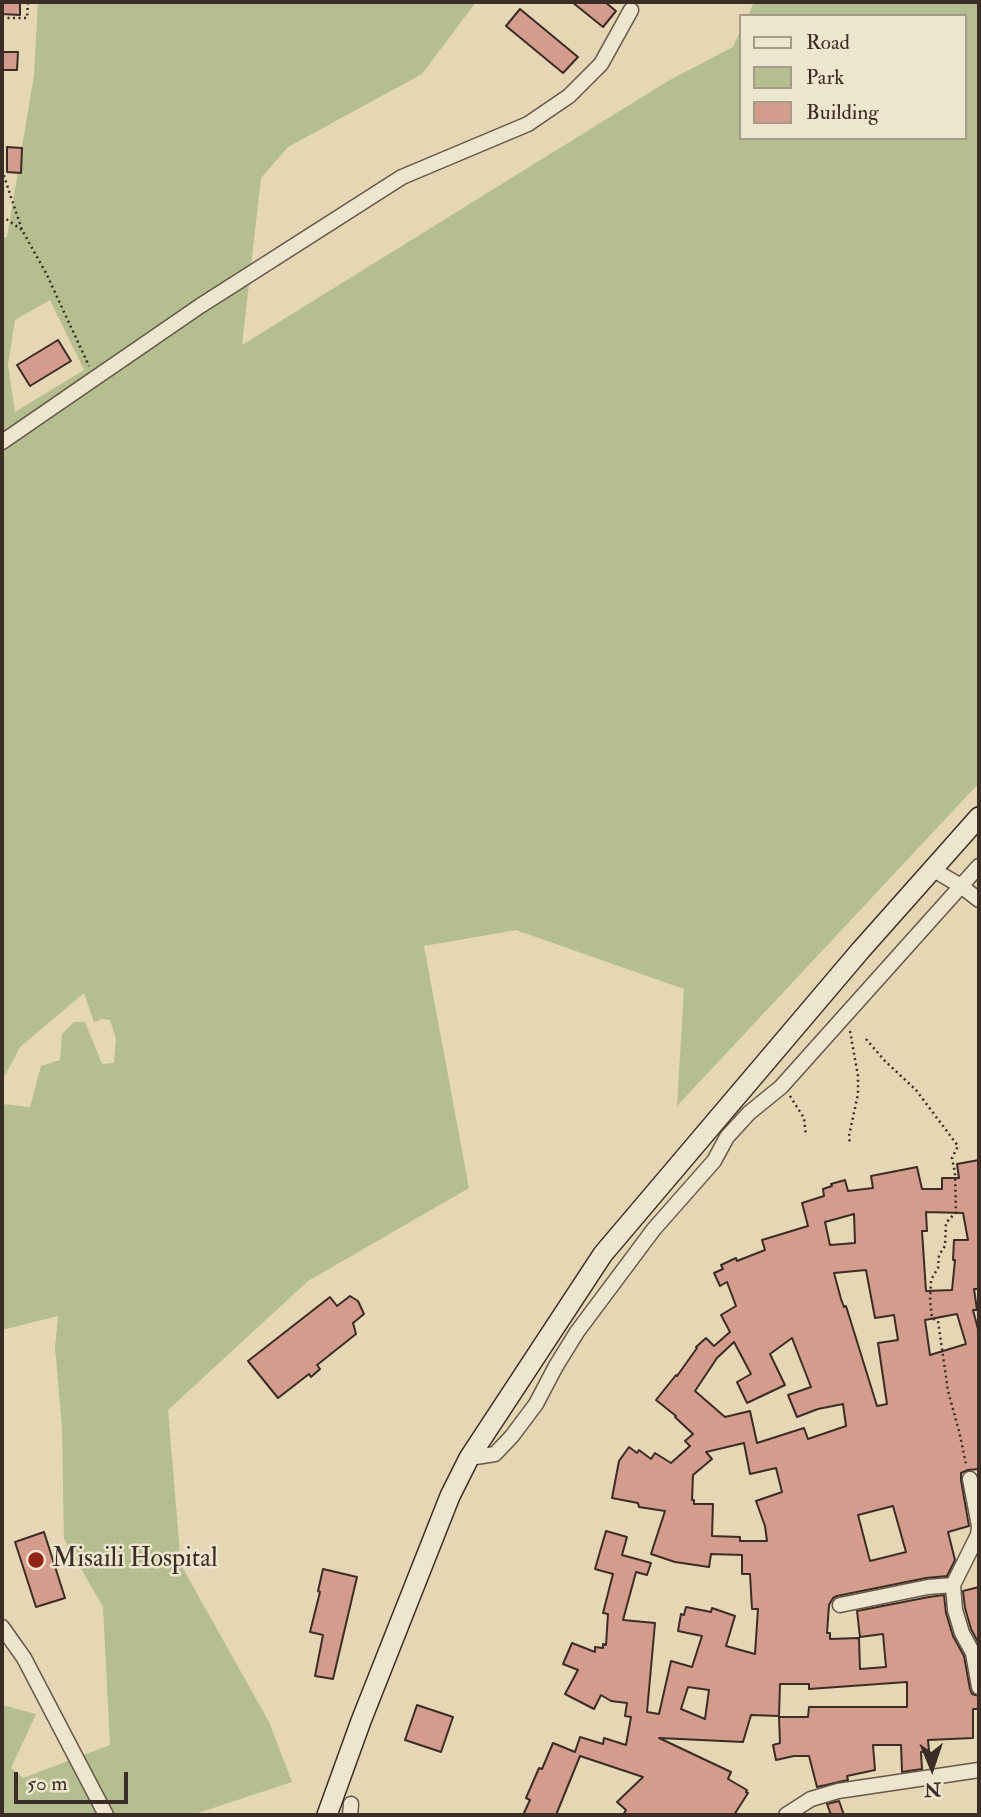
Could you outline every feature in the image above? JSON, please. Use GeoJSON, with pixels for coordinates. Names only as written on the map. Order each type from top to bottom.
{"type":"FeatureCollection","features":[{"type":"Feature","properties":{"kind":"main road"},"geometry":{"type":"LineString","coordinates":[[327,1815],[450,1496],[469,1458],[603,1254],[860,951],[979,817]]}},
{"type":"Feature","properties":{"kind":"street"},"geometry":{"type":"LineString","coordinates":[[2,442],[200,306],[401,177],[527,124],[569,96],[601,64],[631,10]]}},
{"type":"Feature","properties":{"kind":"street"},"geometry":{"type":"LineString","coordinates":[[469,1458],[495,1454],[512,1436],[536,1404],[577,1332],[654,1228],[714,1161],[727,1137],[749,1113],[783,1084],[979,866]]}},
{"type":"Feature","properties":{"kind":"street"},"geometry":{"type":"LineString","coordinates":[[932,869],[979,900]]}},
{"type":"Feature","properties":{"kind":"street"},"geometry":{"type":"LineString","coordinates":[[970,1479],[979,1526],[978,1535],[953,1585],[955,1610],[962,1633],[973,1653],[979,1687]]}},
{"type":"Feature","properties":{"kind":"street"},"geometry":{"type":"LineString","coordinates":[[840,1605],[928,1587],[953,1585]]}},
{"type":"Feature","properties":{"kind":"street"},"geometry":{"type":"LineString","coordinates":[[2,1627],[24,1658],[106,1815]]}},
{"type":"Feature","properties":{"kind":"street"},"geometry":{"type":"LineString","coordinates":[[786,1815],[811,1799],[838,1791],[979,1770]]}},
{"type":"Feature","properties":{"kind":"path"},"geometry":{"type":"LineString","coordinates":[[2,18],[27,18],[28,2]]}},
{"type":"Feature","properties":{"kind":"path"},"geometry":{"type":"LineString","coordinates":[[2,170],[22,230],[46,273],[95,378]]}},
{"type":"Feature","properties":{"kind":"path"},"geometry":{"type":"LineString","coordinates":[[2,216],[22,230]]}},
{"type":"Feature","properties":{"kind":"path"},"geometry":{"type":"LineString","coordinates":[[847,1014],[858,1085],[850,1144]]}},
{"type":"Feature","properties":{"kind":"path"},"geometry":{"type":"LineString","coordinates":[[866,1039],[916,1090],[958,1146],[953,1158],[956,1212],[946,1223],[945,1246],[939,1255],[939,1268],[931,1280],[930,1300],[932,1318],[938,1321],[948,1391],[970,1479]]}},
{"type":"Feature","properties":{"kind":"path"},"geometry":{"type":"LineString","coordinates":[[783,1084],[804,1118],[806,1136]]}},
{"type":"Feature","properties":{"kind":"green space"},"geometry":{"type":"Polygon","coordinates":[[[38,2],[476,2],[422,74],[288,147],[261,178],[242,345],[668,81],[733,47],[740,31],[740,140],[967,140],[967,14],[749,14],[754,2],[979,2],[979,783],[677,1106],[684,989],[516,930],[424,946],[469,1188],[308,1281],[168,1410],[181,1565],[269,1722],[292,1782],[192,1815],[2,1815],[2,1705],[36,1714],[11,1768],[23,1778],[110,1745],[103,1607],[64,1539],[62,1429],[55,1347],[58,1316],[2,1330],[2,1104],[30,1107],[41,1066],[60,1060],[62,1034],[74,1022],[85,1022],[102,1064],[114,1063],[116,1039],[110,1020],[94,1022],[84,993],[20,1047],[2,1081],[2,237],[7,237],[34,75],[38,2]],[[50,300],[15,320],[8,365],[15,412],[84,370],[50,300]]]}},
{"type":"Feature","properties":{"kind":"building"},"geometry":{"type":"Polygon","coordinates":[[[2,2],[20,2],[20,15],[2,14],[2,2]]]}},
{"type":"Feature","properties":{"kind":"building"},"geometry":{"type":"Polygon","coordinates":[[[572,2],[605,2],[616,11],[603,27],[572,2]]]}},
{"type":"Feature","properties":{"kind":"building"},"geometry":{"type":"Polygon","coordinates":[[[520,9],[578,57],[563,73],[506,26],[520,9]]]}},
{"type":"Feature","properties":{"kind":"building"},"geometry":{"type":"Polygon","coordinates":[[[2,52],[18,52],[17,70],[2,70],[2,52]]]}},
{"type":"Feature","properties":{"kind":"building"},"geometry":{"type":"Polygon","coordinates":[[[7,147],[22,148],[21,173],[7,172],[7,147]]]}},
{"type":"Feature","properties":{"kind":"building"},"geometry":{"type":"Polygon","coordinates":[[[58,340],[71,361],[30,386],[17,365],[58,340]]]}},
{"type":"Feature","properties":{"kind":"building"},"geometry":{"type":"Polygon","coordinates":[[[979,1160],[979,1289],[974,1289],[977,1310],[973,1310],[979,1333],[979,1469],[961,1473],[969,1526],[948,1532],[955,1560],[947,1576],[837,1596],[829,1605],[827,1633],[830,1633],[830,1639],[859,1638],[860,1669],[886,1667],[883,1634],[860,1637],[857,1611],[944,1595],[953,1636],[964,1656],[970,1689],[972,1694],[979,1696],[979,1709],[973,1709],[973,1738],[928,1740],[929,1751],[921,1752],[922,1769],[902,1772],[901,1745],[873,1745],[875,1770],[847,1776],[848,1780],[817,1787],[809,1756],[776,1760],[773,1745],[780,1743],[779,1717],[808,1717],[809,1707],[907,1707],[907,1682],[809,1689],[809,1684],[780,1684],[779,1716],[751,1715],[743,1742],[659,1738],[731,1772],[728,1779],[748,1793],[734,1815],[623,1815],[626,1810],[617,1802],[643,1777],[580,1756],[556,1815],[523,1815],[530,1800],[526,1798],[553,1743],[575,1752],[580,1737],[603,1744],[604,1738],[626,1745],[631,1717],[625,1716],[627,1703],[611,1701],[601,1695],[594,1709],[565,1694],[578,1670],[563,1664],[572,1643],[595,1652],[595,1647],[603,1648],[603,1644],[606,1645],[608,1614],[603,1613],[613,1574],[595,1569],[606,1531],[627,1537],[622,1555],[651,1563],[647,1575],[636,1572],[623,1620],[655,1623],[647,1712],[659,1714],[671,1661],[692,1667],[702,1636],[678,1631],[681,1614],[684,1615],[686,1607],[711,1612],[712,1608],[735,1616],[726,1646],[755,1654],[758,1609],[752,1609],[750,1574],[742,1574],[742,1555],[711,1554],[709,1567],[675,1562],[651,1554],[665,1511],[639,1507],[638,1503],[612,1498],[619,1461],[629,1447],[637,1453],[639,1450],[651,1459],[655,1453],[671,1463],[690,1446],[685,1441],[693,1434],[656,1400],[677,1376],[696,1347],[706,1338],[714,1346],[730,1332],[721,1315],[736,1306],[727,1282],[720,1286],[714,1273],[723,1269],[721,1265],[736,1258],[737,1261],[765,1250],[762,1240],[808,1226],[802,1203],[824,1196],[823,1189],[832,1186],[831,1184],[845,1180],[848,1191],[873,1188],[871,1176],[917,1167],[922,1189],[942,1189],[942,1178],[959,1178],[957,1164],[979,1160]],[[926,1212],[927,1231],[922,1231],[926,1291],[952,1290],[954,1240],[968,1240],[963,1213],[926,1212]],[[854,1214],[825,1222],[830,1245],[855,1243],[854,1214]],[[866,1270],[834,1273],[844,1307],[846,1306],[877,1406],[887,1404],[878,1343],[898,1340],[894,1315],[875,1318],[866,1270]],[[957,1314],[925,1320],[930,1355],[966,1344],[957,1314]],[[792,1338],[770,1354],[785,1385],[747,1403],[737,1382],[751,1374],[734,1342],[717,1358],[695,1391],[725,1417],[750,1411],[757,1443],[804,1428],[808,1439],[846,1426],[843,1404],[797,1417],[788,1395],[811,1387],[792,1338]],[[744,1443],[706,1452],[712,1459],[693,1475],[692,1500],[694,1504],[713,1504],[712,1536],[740,1537],[740,1541],[767,1541],[756,1501],[782,1492],[776,1468],[750,1474],[744,1443]],[[893,1506],[858,1515],[870,1561],[906,1552],[893,1506]],[[688,1687],[681,1709],[705,1719],[709,1690],[688,1687]]]}},
{"type":"Feature","properties":{"kind":"building"},"geometry":{"type":"Polygon","coordinates":[[[350,1296],[358,1301],[364,1314],[353,1323],[356,1334],[317,1365],[320,1369],[311,1377],[309,1374],[278,1398],[248,1361],[330,1297],[337,1306],[350,1296]]]}},
{"type":"Feature","properties":{"kind":"building"},"geometry":{"type":"Polygon","coordinates":[[[44,1532],[65,1598],[36,1607],[15,1542],[44,1532]]]}},
{"type":"Feature","properties":{"kind":"building"},"geometry":{"type":"Polygon","coordinates":[[[323,1569],[357,1577],[333,1679],[315,1676],[323,1635],[310,1632],[323,1569]]]}},
{"type":"Feature","properties":{"kind":"building"},"geometry":{"type":"Polygon","coordinates":[[[979,1587],[979,1644],[971,1629],[963,1591],[979,1587]]]}},
{"type":"Feature","properties":{"kind":"building"},"geometry":{"type":"Polygon","coordinates":[[[417,1705],[453,1717],[441,1752],[405,1740],[417,1705]]]}},
{"type":"Feature","properties":{"kind":"building"},"geometry":{"type":"Polygon","coordinates":[[[839,1801],[844,1815],[831,1815],[827,1804],[839,1801]]]}},
{"type":"Feature","properties":{"kind":"place","name":"Misaili Hospital"},"geometry":{"type":"Point","coordinates":[36,1560]}}]}
